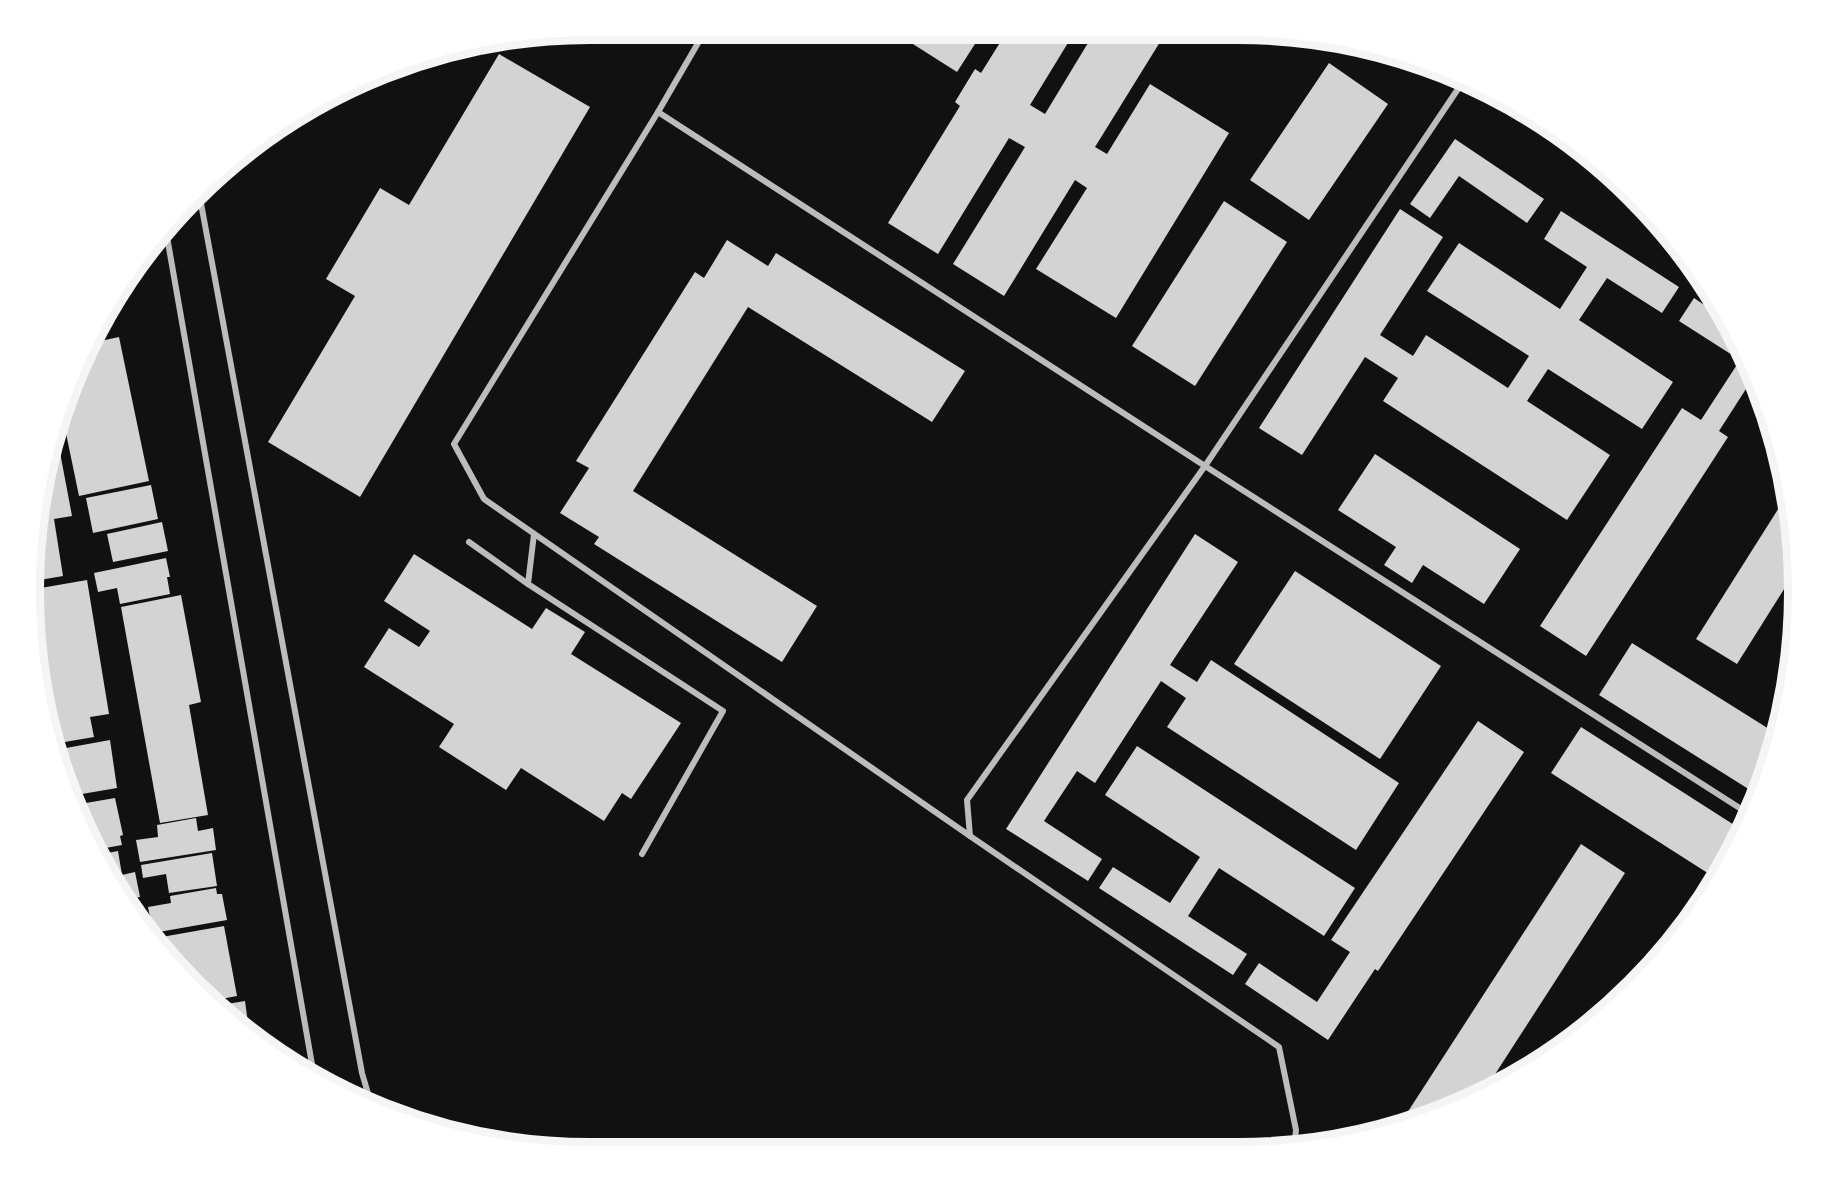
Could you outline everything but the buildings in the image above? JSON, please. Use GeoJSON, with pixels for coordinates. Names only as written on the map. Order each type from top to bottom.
{"type":"FeatureCollection","features":[{"type":"Feature","properties":{"kind":"street"},"geometry":{"type":"LineString","coordinates":[[700,40],[454,444],[484,499],[1279,1047],[1296,1130],[1295,1138]]}},
{"type":"Feature","properties":{"kind":"street"},"geometry":{"type":"LineString","coordinates":[[970,836],[967,800],[1205,466],[1459,87]]}},
{"type":"Feature","properties":{"kind":"street"},"geometry":{"type":"LineString","coordinates":[[658,112],[1742,810]]}},
{"type":"Feature","properties":{"kind":"street"},"geometry":{"type":"LineString","coordinates":[[202,202],[362,1073],[368,1095]]}},
{"type":"Feature","properties":{"kind":"street"},"geometry":{"type":"LineString","coordinates":[[168,240],[312,1066]]}},
{"type":"Feature","properties":{"kind":"street"},"geometry":{"type":"LineString","coordinates":[[528,584],[534,534]]}},
{"type":"Feature","properties":{"kind":"street"},"geometry":{"type":"LineString","coordinates":[[469,542],[528,584],[723,711],[642,854]]}}]}
